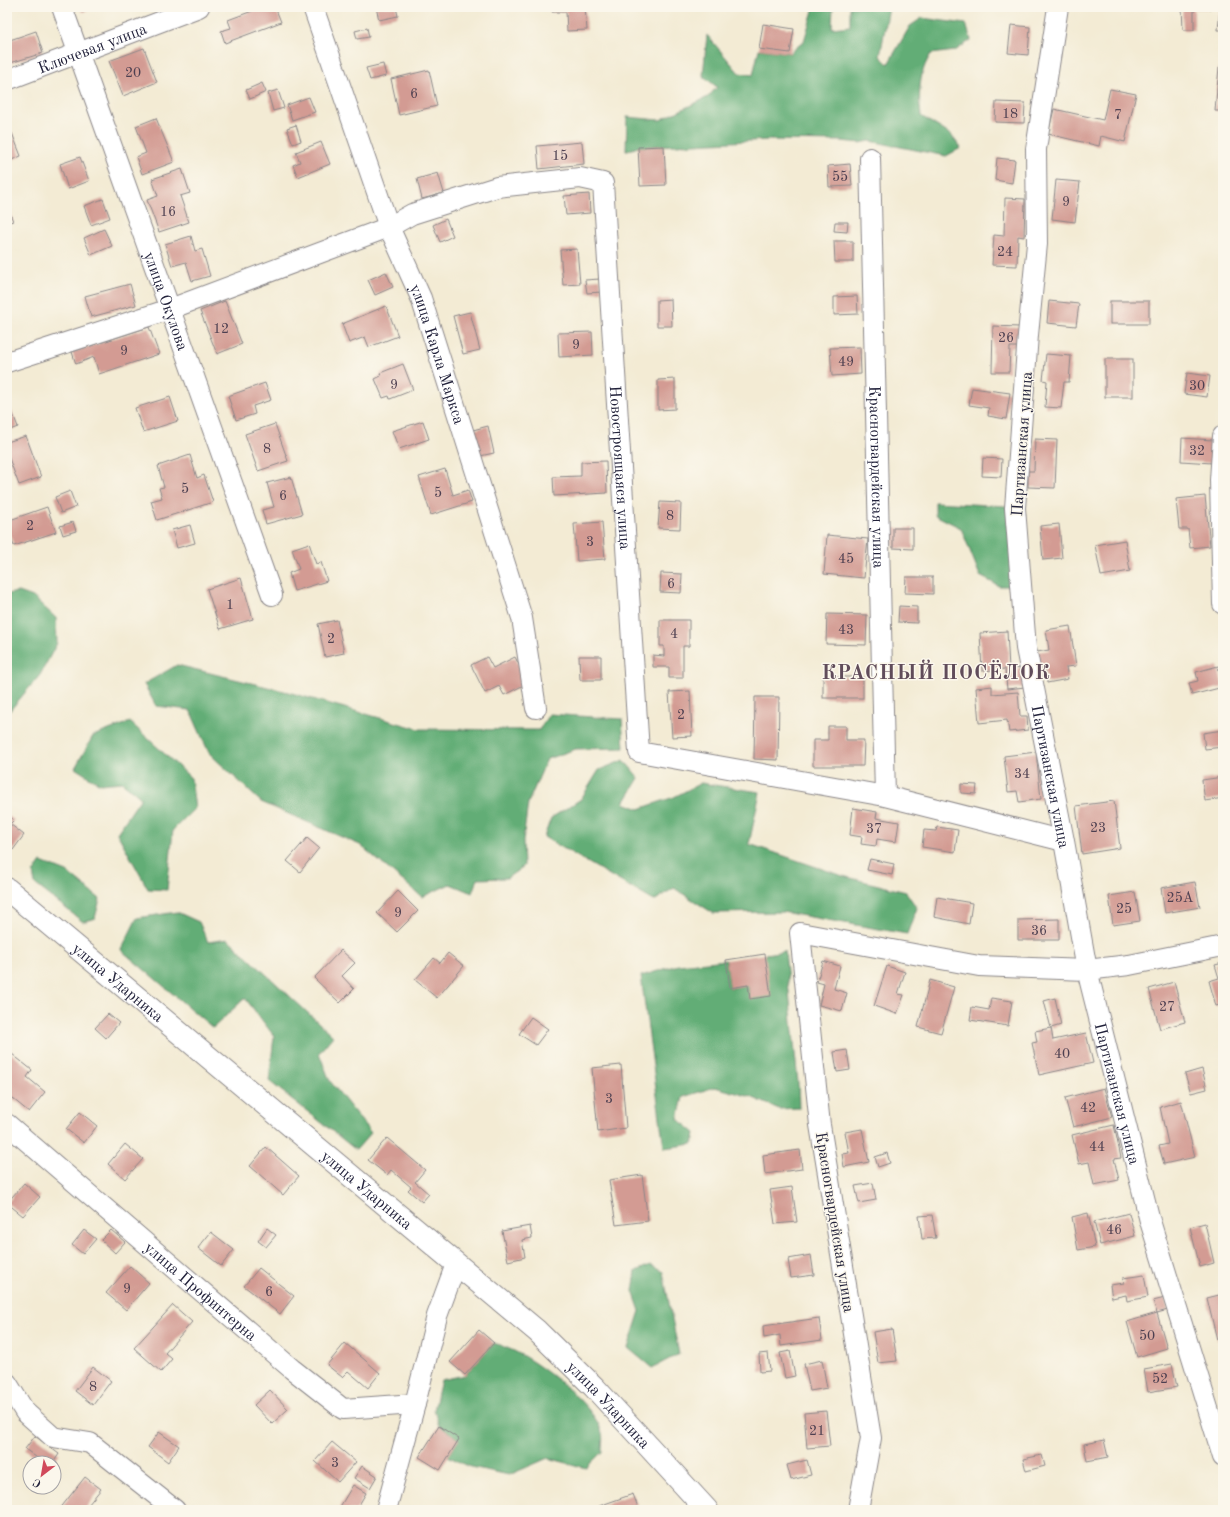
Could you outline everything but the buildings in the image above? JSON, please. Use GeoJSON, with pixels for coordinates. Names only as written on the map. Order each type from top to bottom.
{"type":"FeatureCollection","features":[{"type":"Feature","properties":{"kind":"main road","name":"улица Ударника"},"geometry":{"type":"LineString","coordinates":[[7,889],[537,1331],[594,1387],[707,1510]]}},
{"type":"Feature","properties":{"kind":"street","name":"улица Окулова"},"geometry":{"type":"LineString","coordinates":[[62,7],[272,595]]}},
{"type":"Feature","properties":{"kind":"street","name":"Ключевая улица"},"geometry":{"type":"LineString","coordinates":[[7,80],[199,7]]}},
{"type":"Feature","properties":{"kind":"street","name":"улица Карла Маркса"},"geometry":{"type":"LineString","coordinates":[[313,7],[389,227],[421,298],[522,618],[536,708]]}},
{"type":"Feature","properties":{"kind":"street","name":"Партизанская улица"},"geometry":{"type":"LineString","coordinates":[[1058,7],[1036,149],[1037,244],[1028,335],[1015,508],[1026,648],[1064,841],[1087,970],[1150,1221],[1223,1457]]}},
{"type":"Feature","properties":{"kind":"street","name":"Красногвардейская улица"},"geometry":{"type":"LineString","coordinates":[[870,158],[885,796]]}},
{"type":"Feature","properties":{"kind":"street","name":"Новостроящаяся улица"},"geometry":{"type":"LineString","coordinates":[[389,227],[412,214],[497,186],[580,178],[603,183],[639,752],[885,796]]}},
{"type":"Feature","properties":{"kind":"street"},"geometry":{"type":"LineString","coordinates":[[7,362],[170,308],[389,227]]}},
{"type":"Feature","properties":{"kind":"street"},"geometry":{"type":"LineString","coordinates":[[1223,436],[1220,480],[1223,604]]}},
{"type":"Feature","properties":{"kind":"street"},"geometry":{"type":"LineString","coordinates":[[885,796],[1064,841]]}},
{"type":"Feature","properties":{"kind":"street","name":"Красногвардейская улица"},"geometry":{"type":"LineString","coordinates":[[858,1510],[871,1438],[820,1125],[800,933],[979,966],[1087,970]]}},
{"type":"Feature","properties":{"kind":"street"},"geometry":{"type":"LineString","coordinates":[[1087,970],[1130,965],[1223,946]]}},
{"type":"Feature","properties":{"kind":"street","name":"улица Профинтерна"},"geometry":{"type":"LineString","coordinates":[[7,1124],[292,1369],[343,1409],[415,1404]]}},
{"type":"Feature","properties":{"kind":"street"},"geometry":{"type":"LineString","coordinates":[[386,1510],[437,1316],[456,1264]]}},
{"type":"Feature","properties":{"kind":"street"},"geometry":{"type":"LineString","coordinates":[[7,1383],[24,1412],[53,1437],[90,1442],[175,1510]]}},
{"type":"Feature","properties":{"kind":"green space"},"geometry":{"type":"Polygon","coordinates":[[[814,7],[833,7],[832,28],[850,26],[850,7],[889,7],[880,56],[888,64],[910,26],[922,18],[966,24],[971,40],[955,51],[931,54],[924,68],[920,84],[921,116],[951,135],[961,148],[946,156],[870,141],[860,143],[841,141],[768,140],[638,147],[626,151],[627,117],[660,120],[708,97],[717,87],[703,76],[707,35],[739,73],[753,75],[759,49],[790,53],[804,41],[814,7]]]}},
{"type":"Feature","properties":{"kind":"green space"},"geometry":{"type":"Polygon","coordinates":[[[935,502],[1006,506],[1016,586],[999,586],[980,576],[961,528],[935,515],[935,502]]]}},
{"type":"Feature","properties":{"kind":"green space"},"geometry":{"type":"Polygon","coordinates":[[[19,592],[33,597],[56,618],[57,643],[40,675],[7,714],[7,594],[19,592]]]}},
{"type":"Feature","properties":{"kind":"green space"},"geometry":{"type":"Polygon","coordinates":[[[177,665],[288,692],[419,729],[539,730],[549,714],[622,719],[624,748],[576,749],[547,759],[528,803],[523,841],[524,866],[507,878],[477,879],[472,893],[450,884],[422,897],[360,845],[261,802],[209,753],[190,710],[156,706],[144,684],[177,665]]]}},
{"type":"Feature","properties":{"kind":"green space"},"geometry":{"type":"Polygon","coordinates":[[[130,722],[191,778],[195,808],[173,830],[167,890],[148,889],[117,833],[141,798],[122,782],[100,784],[75,768],[93,736],[130,722]]]}},
{"type":"Feature","properties":{"kind":"green space"},"geometry":{"type":"Polygon","coordinates":[[[624,760],[639,778],[624,803],[639,809],[674,797],[701,783],[760,792],[749,844],[843,876],[906,892],[917,908],[907,934],[782,912],[713,913],[674,888],[654,901],[544,837],[551,818],[581,799],[599,770],[624,760]]]}},
{"type":"Feature","properties":{"kind":"green space"},"geometry":{"type":"Polygon","coordinates":[[[41,862],[67,872],[100,899],[95,918],[83,922],[35,884],[33,873],[41,862]]]}},
{"type":"Feature","properties":{"kind":"green space"},"geometry":{"type":"Polygon","coordinates":[[[177,912],[199,922],[208,942],[228,939],[333,1036],[319,1053],[330,1081],[371,1133],[356,1150],[269,1081],[274,1036],[245,998],[213,1028],[121,950],[137,918],[177,912]]]}},
{"type":"Feature","properties":{"kind":"green space"},"geometry":{"type":"Polygon","coordinates":[[[785,951],[798,1083],[799,1108],[779,1109],[751,1097],[715,1087],[683,1097],[678,1119],[695,1133],[693,1144],[664,1148],[641,976],[678,965],[726,960],[730,988],[748,985],[750,999],[765,954],[785,951]]]}},
{"type":"Feature","properties":{"kind":"green space"},"geometry":{"type":"Polygon","coordinates":[[[650,1265],[663,1272],[679,1354],[652,1368],[628,1348],[640,1311],[633,1291],[636,1271],[650,1265]]]}},
{"type":"Feature","properties":{"kind":"green space"},"geometry":{"type":"Polygon","coordinates":[[[494,1343],[525,1357],[550,1374],[576,1396],[596,1419],[602,1435],[602,1452],[586,1468],[548,1458],[509,1475],[467,1466],[448,1456],[459,1439],[439,1426],[434,1410],[441,1380],[465,1375],[494,1343]]]}},
{"type":"Feature","properties":{"kind":"district","name":"КРАСНЫЙ ПОСЁЛОК"},"geometry":{"type":"Point","coordinates":[936,672]}}]}
